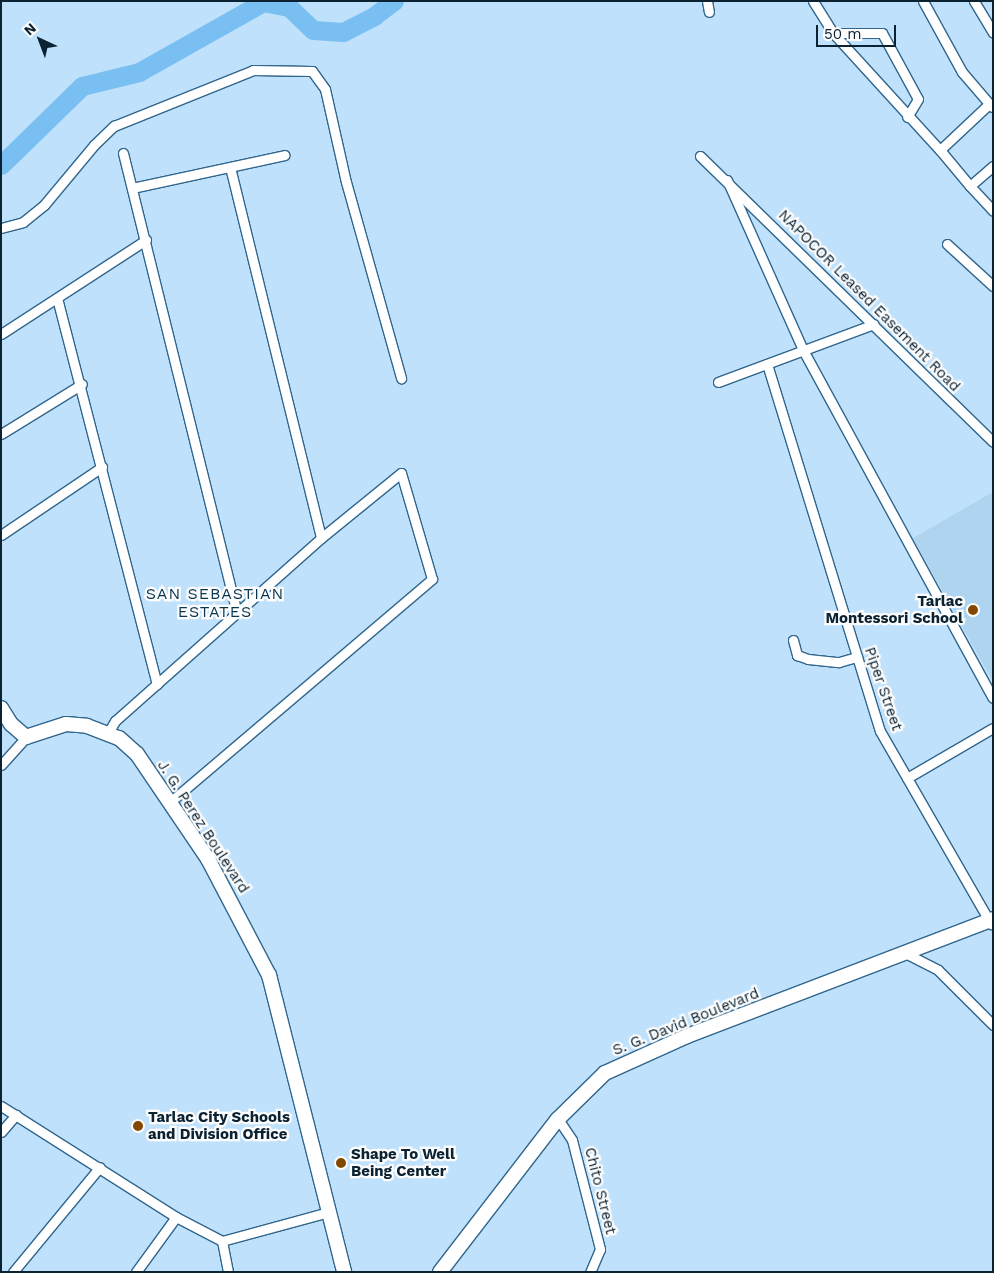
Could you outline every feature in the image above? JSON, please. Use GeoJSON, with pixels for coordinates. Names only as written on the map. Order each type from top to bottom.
{"type":"FeatureCollection","features":[{"type":"Feature","properties":{"kind":"street"},"geometry":{"type":"LineString","coordinates":[[707,1],[709,12]]}},
{"type":"Feature","properties":{"kind":"street"},"geometry":{"type":"LineString","coordinates":[[814,1],[833,34],[907,117],[940,150],[993,212]]}},
{"type":"Feature","properties":{"kind":"street"},"geometry":{"type":"LineString","coordinates":[[923,1],[957,64],[991,106],[940,150]]}},
{"type":"Feature","properties":{"kind":"street"},"geometry":{"type":"LineString","coordinates":[[974,1],[993,33]]}},
{"type":"Feature","properties":{"kind":"street"},"geometry":{"type":"LineString","coordinates":[[833,34],[882,33],[918,99],[907,117]]}},
{"type":"Feature","properties":{"kind":"street"},"geometry":{"type":"LineString","coordinates":[[1,228],[23,222],[44,205],[94,144],[114,126],[253,70],[312,71],[325,89],[346,182],[401,378]]}},
{"type":"Feature","properties":{"kind":"street"},"geometry":{"type":"LineString","coordinates":[[123,153],[237,612]]}},
{"type":"Feature","properties":{"kind":"street"},"geometry":{"type":"LineString","coordinates":[[132,188],[284,155]]}},
{"type":"Feature","properties":{"kind":"street","name":"NAPOCOR Leased Easement Road"},"geometry":{"type":"LineString","coordinates":[[700,156],[727,180],[993,442]]}},
{"type":"Feature","properties":{"kind":"street"},"geometry":{"type":"LineString","coordinates":[[970,186],[993,166]]}},
{"type":"Feature","properties":{"kind":"street"},"geometry":{"type":"LineString","coordinates":[[230,167],[321,538]]}},
{"type":"Feature","properties":{"kind":"street"},"geometry":{"type":"LineString","coordinates":[[727,180],[803,350],[993,698]]}},
{"type":"Feature","properties":{"kind":"street"},"geometry":{"type":"LineString","coordinates":[[1,334],[146,240]]}},
{"type":"Feature","properties":{"kind":"street"},"geometry":{"type":"LineString","coordinates":[[947,244],[993,286]]}},
{"type":"Feature","properties":{"kind":"street"},"geometry":{"type":"LineString","coordinates":[[57,298],[82,384],[158,684]]}},
{"type":"Feature","properties":{"kind":"street"},"geometry":{"type":"LineString","coordinates":[[718,382],[874,324]]}},
{"type":"Feature","properties":{"kind":"street","name":"Piper Street"},"geometry":{"type":"LineString","coordinates":[[767,364],[880,730],[991,921]]}},
{"type":"Feature","properties":{"kind":"street"},"geometry":{"type":"LineString","coordinates":[[1,434],[82,384]]}},
{"type":"Feature","properties":{"kind":"street"},"geometry":{"type":"LineString","coordinates":[[1,535],[102,467]]}},
{"type":"Feature","properties":{"kind":"street"},"geometry":{"type":"LineString","coordinates":[[108,733],[115,721],[237,612],[321,538],[401,473],[432,580],[170,802]]}},
{"type":"Feature","properties":{"kind":"street"},"geometry":{"type":"LineString","coordinates":[[793,640],[797,655],[808,659],[839,662],[857,657]]}},
{"type":"Feature","properties":{"kind":"street"},"geometry":{"type":"LineString","coordinates":[[1,708],[11,724],[26,737],[1,765]]}},
{"type":"Feature","properties":{"kind":"street","name":"J. G. Perez Boulevard"},"geometry":{"type":"LineString","coordinates":[[26,737],[66,724],[108,733],[137,754],[226,888],[269,975],[344,1272]]}},
{"type":"Feature","properties":{"kind":"street"},"geometry":{"type":"LineString","coordinates":[[907,778],[993,728]]}},
{"type":"Feature","properties":{"kind":"street","name":"S. G. David Boulevard"},"geometry":{"type":"LineString","coordinates":[[440,1272],[558,1119],[604,1073],[634,1058],[991,921]]}},
{"type":"Feature","properties":{"kind":"street"},"geometry":{"type":"LineString","coordinates":[[905,953],[945,976],[993,1024]]}},
{"type":"Feature","properties":{"kind":"street"},"geometry":{"type":"LineString","coordinates":[[1,1106],[100,1166],[176,1217],[222,1241],[330,1212]]}},
{"type":"Feature","properties":{"kind":"street"},"geometry":{"type":"LineString","coordinates":[[1,1132],[16,1115]]}},
{"type":"Feature","properties":{"kind":"street","name":"Chito Street"},"geometry":{"type":"LineString","coordinates":[[558,1119],[572,1140],[600,1249],[590,1272]]}},
{"type":"Feature","properties":{"kind":"street"},"geometry":{"type":"LineString","coordinates":[[13,1272],[100,1166]]}},
{"type":"Feature","properties":{"kind":"street"},"geometry":{"type":"LineString","coordinates":[[136,1272],[176,1217]]}},
{"type":"Feature","properties":{"kind":"street"},"geometry":{"type":"LineString","coordinates":[[222,1241],[228,1272]]}},
{"type":"Feature","properties":{"kind":"shaded area","name":"Tarlac Montessori School"},"geometry":{"type":"Polygon","coordinates":[[[993,492],[993,682],[913,538],[993,492]]]}},
{"type":"Feature","properties":{"kind":"waterway"},"geometry":{"type":"LineString","coordinates":[[1,165],[82,86],[139,72],[263,2],[289,7],[313,30],[343,32],[374,16],[394,1]]}},
{"type":"Feature","properties":{"kind":"place","name":"Tarlac Montessori School"},"geometry":{"type":"Point","coordinates":[973,610]}},
{"type":"Feature","properties":{"kind":"place","name":"Tarlac City Schools and Division Office"},"geometry":{"type":"Point","coordinates":[138,1126]}},
{"type":"Feature","properties":{"kind":"place","name":"Shape To Well Being Center"},"geometry":{"type":"Point","coordinates":[341,1163]}},
{"type":"Feature","properties":{"kind":"district","name":"SAN SEBASTIAN ESTATES"},"geometry":{"type":"Point","coordinates":[215,603]}}]}
